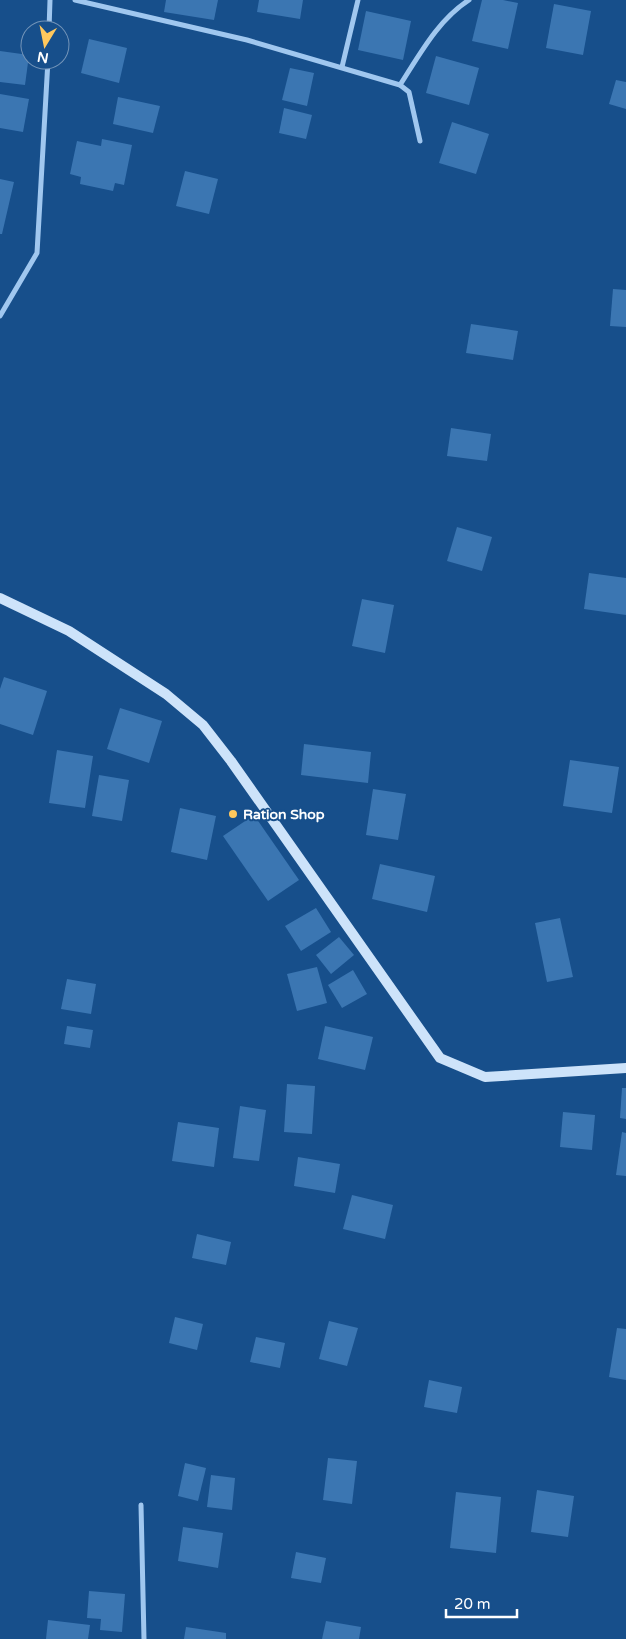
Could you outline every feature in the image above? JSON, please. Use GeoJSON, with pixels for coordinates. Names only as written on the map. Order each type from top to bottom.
{"type":"FeatureCollection","features":[{"type":"Feature","properties":{"kind":"main road"},"geometry":{"type":"LineString","coordinates":[[0,598],[69,631],[166,694],[203,725],[231,761],[440,1058],[485,1077],[626,1068]]}},
{"type":"Feature","properties":{"kind":"street"},"geometry":{"type":"LineString","coordinates":[[49,20],[50,0]]}},
{"type":"Feature","properties":{"kind":"street"},"geometry":{"type":"LineString","coordinates":[[75,0],[247,40],[400,85],[409,92],[420,141]]}},
{"type":"Feature","properties":{"kind":"street"},"geometry":{"type":"LineString","coordinates":[[342,67],[358,0]]}},
{"type":"Feature","properties":{"kind":"street"},"geometry":{"type":"LineString","coordinates":[[400,85],[435,31],[460,6],[469,0]]}},
{"type":"Feature","properties":{"kind":"street"},"geometry":{"type":"LineString","coordinates":[[0,316],[37,253],[47,70]]}},
{"type":"Feature","properties":{"kind":"street"},"geometry":{"type":"LineString","coordinates":[[141,1505],[144,1639]]}},
{"type":"Feature","properties":{"kind":"building"},"geometry":{"type":"Polygon","coordinates":[[[166,0],[218,0],[214,20],[164,12],[166,0]]]}},
{"type":"Feature","properties":{"kind":"building"},"geometry":{"type":"Polygon","coordinates":[[[259,0],[303,0],[300,19],[257,12],[259,0]]]}},
{"type":"Feature","properties":{"kind":"building"},"geometry":{"type":"Polygon","coordinates":[[[482,0],[503,0],[518,3],[508,49],[472,41],[482,0]]]}},
{"type":"Feature","properties":{"kind":"building"},"geometry":{"type":"Polygon","coordinates":[[[554,4],[591,11],[583,55],[546,48],[554,4]]]}},
{"type":"Feature","properties":{"kind":"building"},"geometry":{"type":"Polygon","coordinates":[[[366,11],[411,21],[403,60],[358,50],[366,11]]]}},
{"type":"Feature","properties":{"kind":"building"},"geometry":{"type":"Polygon","coordinates":[[[89,39],[127,48],[119,83],[81,73],[89,39]]]}},
{"type":"Feature","properties":{"kind":"building"},"geometry":{"type":"Polygon","coordinates":[[[0,51],[20,54],[20,70],[27,70],[25,85],[0,82],[0,51]]]}},
{"type":"Feature","properties":{"kind":"building"},"geometry":{"type":"Polygon","coordinates":[[[436,56],[479,68],[469,105],[426,93],[436,56]]]}},
{"type":"Feature","properties":{"kind":"building"},"geometry":{"type":"Polygon","coordinates":[[[290,68],[314,73],[307,106],[282,100],[290,68]]]}},
{"type":"Feature","properties":{"kind":"building"},"geometry":{"type":"Polygon","coordinates":[[[616,80],[626,82],[626,109],[609,104],[616,80]]]}},
{"type":"Feature","properties":{"kind":"building"},"geometry":{"type":"Polygon","coordinates":[[[0,94],[29,99],[23,132],[0,128],[0,94]]]}},
{"type":"Feature","properties":{"kind":"building"},"geometry":{"type":"Polygon","coordinates":[[[118,97],[160,106],[153,133],[113,124],[118,97]]]}},
{"type":"Feature","properties":{"kind":"building"},"geometry":{"type":"Polygon","coordinates":[[[284,108],[312,115],[306,139],[279,133],[284,108]]]}},
{"type":"Feature","properties":{"kind":"building"},"geometry":{"type":"Polygon","coordinates":[[[452,122],[489,134],[476,174],[439,163],[452,122]]]}},
{"type":"Feature","properties":{"kind":"building"},"geometry":{"type":"Polygon","coordinates":[[[102,139],[132,145],[124,185],[115,183],[113,191],[80,184],[81,177],[70,174],[77,141],[101,146],[102,139]]]}},
{"type":"Feature","properties":{"kind":"building"},"geometry":{"type":"Polygon","coordinates":[[[185,171],[218,179],[209,214],[176,206],[185,171]]]}},
{"type":"Feature","properties":{"kind":"building"},"geometry":{"type":"Polygon","coordinates":[[[0,179],[14,182],[2,234],[0,234],[0,179]]]}},
{"type":"Feature","properties":{"kind":"building"},"geometry":{"type":"Polygon","coordinates":[[[613,289],[626,290],[626,327],[610,326],[613,289]]]}},
{"type":"Feature","properties":{"kind":"building"},"geometry":{"type":"Polygon","coordinates":[[[471,324],[518,331],[513,360],[466,353],[471,324]]]}},
{"type":"Feature","properties":{"kind":"building"},"geometry":{"type":"Polygon","coordinates":[[[451,428],[491,434],[487,461],[447,456],[451,428]]]}},
{"type":"Feature","properties":{"kind":"building"},"geometry":{"type":"Polygon","coordinates":[[[457,527],[492,537],[482,571],[447,561],[457,527]]]}},
{"type":"Feature","properties":{"kind":"building"},"geometry":{"type":"Polygon","coordinates":[[[589,573],[626,578],[626,615],[584,609],[589,573]]]}},
{"type":"Feature","properties":{"kind":"building"},"geometry":{"type":"Polygon","coordinates":[[[362,599],[394,605],[385,653],[352,646],[362,599]]]}},
{"type":"Feature","properties":{"kind":"building"},"geometry":{"type":"Polygon","coordinates":[[[4,677],[47,691],[33,735],[0,724],[0,689],[4,677]]]}},
{"type":"Feature","properties":{"kind":"building"},"geometry":{"type":"Polygon","coordinates":[[[120,708],[162,721],[149,763],[107,749],[120,708]]]}},
{"type":"Feature","properties":{"kind":"building"},"geometry":{"type":"Polygon","coordinates":[[[304,744],[371,752],[368,783],[301,775],[304,744]]]}},
{"type":"Feature","properties":{"kind":"building"},"geometry":{"type":"Polygon","coordinates":[[[57,750],[93,756],[85,808],[49,803],[57,750]]]}},
{"type":"Feature","properties":{"kind":"building"},"geometry":{"type":"Polygon","coordinates":[[[570,760],[619,767],[612,813],[563,806],[570,760]]]}},
{"type":"Feature","properties":{"kind":"building"},"geometry":{"type":"Polygon","coordinates":[[[99,775],[129,780],[122,821],[92,816],[99,775]]]}},
{"type":"Feature","properties":{"kind":"building"},"geometry":{"type":"Polygon","coordinates":[[[373,789],[406,794],[398,840],[366,835],[373,789]]]}},
{"type":"Feature","properties":{"kind":"building"},"geometry":{"type":"Polygon","coordinates":[[[180,808],[216,816],[207,860],[171,852],[180,808]]]}},
{"type":"Feature","properties":{"kind":"building"},"geometry":{"type":"Polygon","coordinates":[[[254,815],[299,880],[268,901],[223,836],[254,815]]]}},
{"type":"Feature","properties":{"kind":"building"},"geometry":{"type":"Polygon","coordinates":[[[380,864],[435,876],[427,912],[372,899],[380,864]]]}},
{"type":"Feature","properties":{"kind":"building"},"geometry":{"type":"Polygon","coordinates":[[[316,908],[331,932],[301,951],[285,926],[316,908]]]}},
{"type":"Feature","properties":{"kind":"building"},"geometry":{"type":"Polygon","coordinates":[[[560,918],[573,977],[547,982],[535,923],[560,918]]]}},
{"type":"Feature","properties":{"kind":"building"},"geometry":{"type":"Polygon","coordinates":[[[339,937],[354,955],[331,974],[316,955],[339,937]]]}},
{"type":"Feature","properties":{"kind":"building"},"geometry":{"type":"Polygon","coordinates":[[[317,967],[327,1003],[297,1011],[287,974],[317,967]]]}},
{"type":"Feature","properties":{"kind":"building"},"geometry":{"type":"Polygon","coordinates":[[[353,970],[367,994],[342,1008],[328,985],[353,970]]]}},
{"type":"Feature","properties":{"kind":"building"},"geometry":{"type":"Polygon","coordinates":[[[67,979],[96,984],[91,1014],[61,1009],[67,979]]]}},
{"type":"Feature","properties":{"kind":"building"},"geometry":{"type":"Polygon","coordinates":[[[67,1026],[93,1030],[90,1048],[64,1044],[67,1026]]]}},
{"type":"Feature","properties":{"kind":"building"},"geometry":{"type":"Polygon","coordinates":[[[325,1026],[373,1037],[365,1070],[318,1059],[325,1026]]]}},
{"type":"Feature","properties":{"kind":"building"},"geometry":{"type":"Polygon","coordinates":[[[287,1084],[315,1086],[312,1134],[284,1132],[287,1084]]]}},
{"type":"Feature","properties":{"kind":"building"},"geometry":{"type":"Polygon","coordinates":[[[622,1088],[626,1088],[626,1119],[620,1118],[622,1088]]]}},
{"type":"Feature","properties":{"kind":"building"},"geometry":{"type":"Polygon","coordinates":[[[240,1106],[266,1110],[259,1161],[233,1158],[240,1106]]]}},
{"type":"Feature","properties":{"kind":"building"},"geometry":{"type":"Polygon","coordinates":[[[563,1112],[595,1115],[592,1150],[560,1147],[563,1112]]]}},
{"type":"Feature","properties":{"kind":"building"},"geometry":{"type":"Polygon","coordinates":[[[178,1122],[219,1128],[214,1167],[172,1161],[178,1122]]]}},
{"type":"Feature","properties":{"kind":"building"},"geometry":{"type":"Polygon","coordinates":[[[622,1132],[626,1133],[626,1176],[616,1175],[622,1132]]]}},
{"type":"Feature","properties":{"kind":"building"},"geometry":{"type":"Polygon","coordinates":[[[298,1157],[340,1164],[335,1193],[294,1186],[298,1157]]]}},
{"type":"Feature","properties":{"kind":"building"},"geometry":{"type":"Polygon","coordinates":[[[352,1195],[393,1205],[385,1239],[343,1229],[352,1195]]]}},
{"type":"Feature","properties":{"kind":"building"},"geometry":{"type":"Polygon","coordinates":[[[197,1234],[231,1242],[226,1265],[192,1258],[197,1234]]]}},
{"type":"Feature","properties":{"kind":"building"},"geometry":{"type":"Polygon","coordinates":[[[175,1317],[203,1324],[197,1350],[169,1343],[175,1317]]]}},
{"type":"Feature","properties":{"kind":"building"},"geometry":{"type":"Polygon","coordinates":[[[329,1321],[358,1328],[347,1366],[319,1359],[329,1321]]]}},
{"type":"Feature","properties":{"kind":"building"},"geometry":{"type":"Polygon","coordinates":[[[617,1328],[626,1329],[626,1380],[609,1377],[617,1328]]]}},
{"type":"Feature","properties":{"kind":"building"},"geometry":{"type":"Polygon","coordinates":[[[256,1337],[285,1343],[280,1368],[250,1362],[256,1337]]]}},
{"type":"Feature","properties":{"kind":"building"},"geometry":{"type":"Polygon","coordinates":[[[429,1380],[462,1387],[457,1413],[424,1407],[429,1380]]]}},
{"type":"Feature","properties":{"kind":"building"},"geometry":{"type":"Polygon","coordinates":[[[328,1458],[357,1461],[352,1504],[323,1500],[328,1458]]]}},
{"type":"Feature","properties":{"kind":"building"},"geometry":{"type":"Polygon","coordinates":[[[185,1463],[206,1468],[198,1501],[178,1496],[185,1463]]]}},
{"type":"Feature","properties":{"kind":"building"},"geometry":{"type":"Polygon","coordinates":[[[211,1475],[235,1478],[232,1510],[207,1507],[211,1475]]]}},
{"type":"Feature","properties":{"kind":"building"},"geometry":{"type":"Polygon","coordinates":[[[537,1490],[574,1496],[568,1537],[531,1532],[537,1490]]]}},
{"type":"Feature","properties":{"kind":"building"},"geometry":{"type":"Polygon","coordinates":[[[456,1492],[501,1497],[496,1553],[450,1548],[456,1492]]]}},
{"type":"Feature","properties":{"kind":"building"},"geometry":{"type":"Polygon","coordinates":[[[183,1527],[223,1533],[218,1568],[178,1561],[183,1527]]]}},
{"type":"Feature","properties":{"kind":"building"},"geometry":{"type":"Polygon","coordinates":[[[296,1552],[326,1558],[321,1583],[291,1578],[296,1552]]]}},
{"type":"Feature","properties":{"kind":"building"},"geometry":{"type":"Polygon","coordinates":[[[89,1591],[125,1594],[122,1632],[100,1630],[101,1619],[87,1618],[89,1591]]]}},
{"type":"Feature","properties":{"kind":"building"},"geometry":{"type":"Polygon","coordinates":[[[48,1620],[90,1625],[88,1639],[46,1639],[48,1620]]]}},
{"type":"Feature","properties":{"kind":"building"},"geometry":{"type":"Polygon","coordinates":[[[326,1621],[361,1627],[359,1639],[322,1639],[326,1621]]]}},
{"type":"Feature","properties":{"kind":"building"},"geometry":{"type":"Polygon","coordinates":[[[186,1627],[226,1633],[226,1639],[184,1639],[186,1627]]]}},
{"type":"Feature","properties":{"kind":"place","name":"Ration Shop"},"geometry":{"type":"Point","coordinates":[233,814]}}]}
